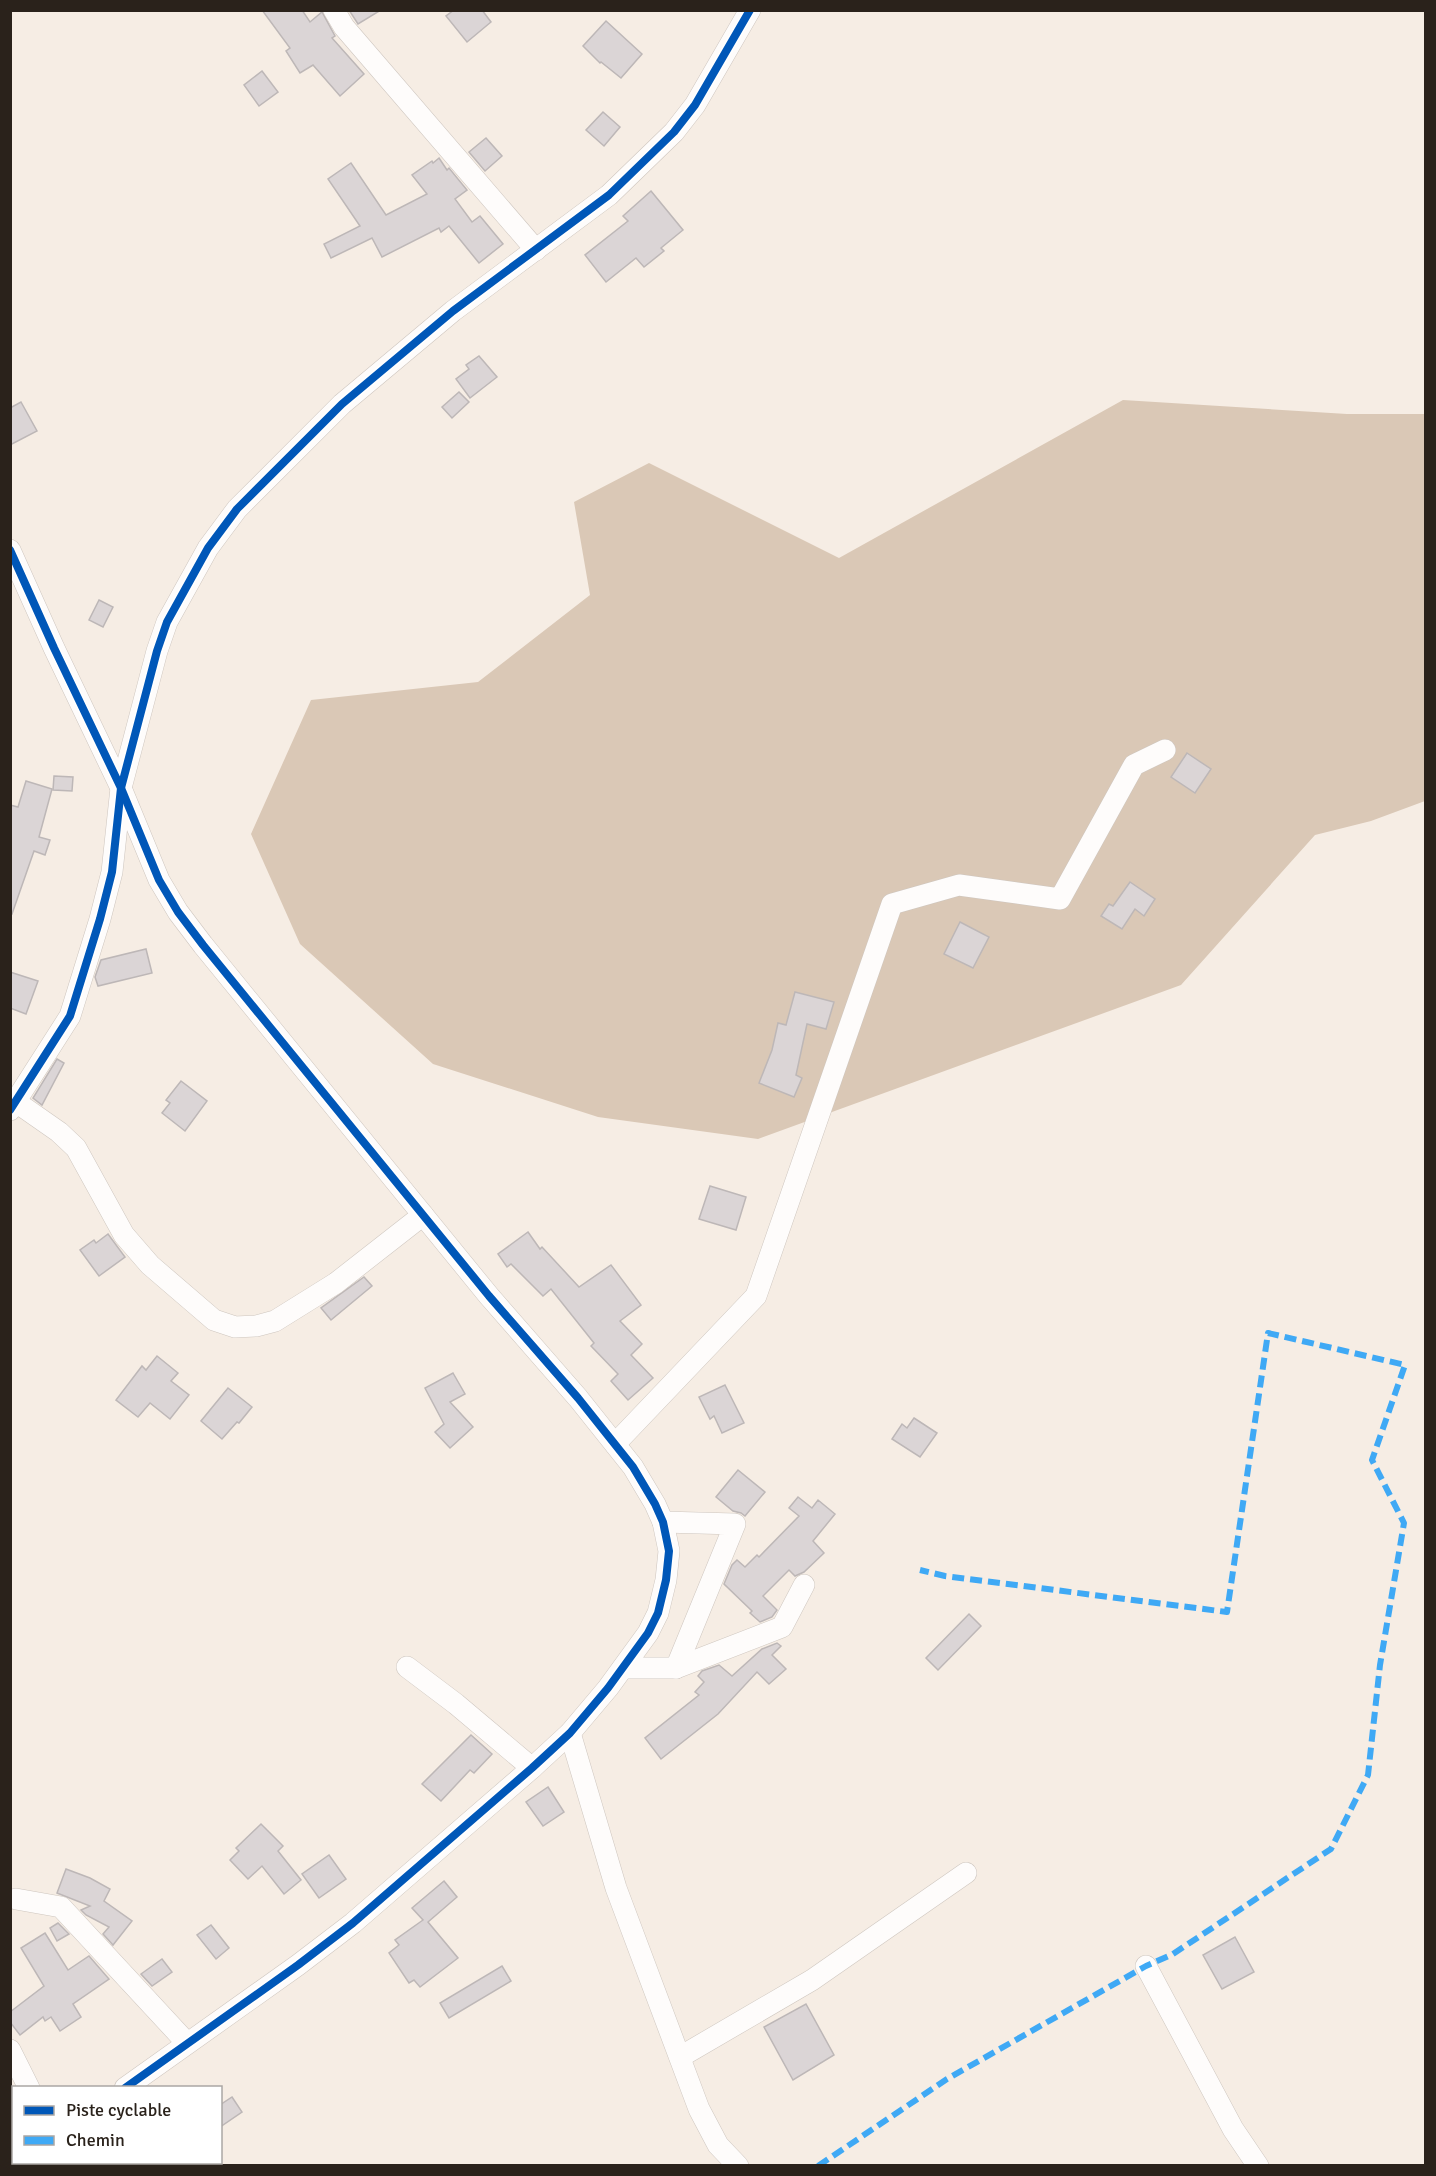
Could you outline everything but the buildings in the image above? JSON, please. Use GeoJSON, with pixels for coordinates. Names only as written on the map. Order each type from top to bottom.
{"type":"FeatureCollection","features":[{"type":"Feature","properties":{"kind":"street"},"geometry":{"type":"LineString","coordinates":[[334,10],[344,27],[536,250]]}},
{"type":"Feature","properties":{"kind":"street"},"geometry":{"type":"LineString","coordinates":[[423,1215],[336,1283],[275,1321],[256,1326],[235,1327],[214,1320],[150,1265],[124,1235],[76,1149],[68,1139],[13,1106],[70,1016],[94,942],[111,872],[121,788],[166,622],[208,548],[237,509],[342,405],[453,311],[609,195],[674,132],[695,105],[750,10]]}},
{"type":"Feature","properties":{"kind":"street"},"geometry":{"type":"LineString","coordinates":[[10,550],[121,788],[159,880],[178,912],[423,1215],[633,1467],[663,1522],[669,1551],[666,1580],[658,1613],[648,1633],[623,1668],[570,1733],[353,1923],[128,2086]]}},
{"type":"Feature","properties":{"kind":"street"},"geometry":{"type":"LineString","coordinates":[[615,1444],[756,1296],[892,904],[958,885],[1060,899],[1134,765],[1165,750]]}},
{"type":"Feature","properties":{"kind":"street"},"geometry":{"type":"LineString","coordinates":[[663,1522],[735,1524],[676,1668]]}},
{"type":"Feature","properties":{"kind":"street"},"geometry":{"type":"LineString","coordinates":[[623,1668],[676,1668],[782,1627],[804,1585]]}},
{"type":"Feature","properties":{"kind":"street"},"geometry":{"type":"LineString","coordinates":[[407,1667],[456,1704],[532,1768]]}},
{"type":"Feature","properties":{"kind":"street"},"geometry":{"type":"LineString","coordinates":[[570,1733],[616,1888],[699,2109],[718,2145],[738,2166]]}},
{"type":"Feature","properties":{"kind":"street"},"geometry":{"type":"LineString","coordinates":[[680,2057],[812,1980],[966,1873]]}},
{"type":"Feature","properties":{"kind":"street"},"geometry":{"type":"LineString","coordinates":[[16,1899],[62,1907],[187,2043]]}},
{"type":"Feature","properties":{"kind":"street"},"geometry":{"type":"LineString","coordinates":[[1146,1966],[1233,2129],[1258,2166]]}},
{"type":"Feature","properties":{"kind":"street"},"geometry":{"type":"LineString","coordinates":[[10,2050],[28,2086]]}},
{"type":"Feature","properties":{"kind":"shaded area"},"geometry":{"type":"Polygon","coordinates":[[[1123,400],[1347,414],[1425,414],[1425,801],[1371,821],[1315,835],[1181,985],[758,1139],[598,1117],[433,1064],[300,944],[251,834],[311,700],[478,682],[590,595],[574,502],[649,463],[839,558],[1123,400]]]}},
{"type":"Feature","properties":{"kind":"marked path"},"geometry":{"type":"LineString","coordinates":[[818,2166],[947,2079],[1146,1966],[1173,1954],[1331,1849],[1368,1775],[1380,1665],[1404,1523],[1372,1460],[1405,1365],[1268,1333],[1227,1612],[945,1576],[920,1570]]}},
{"type":"Feature","properties":{"kind":"cycle path"},"geometry":{"type":"LineString","coordinates":[[10,1110],[70,1016],[112,872],[121,788],[157,651],[167,622],[208,548],[237,509],[342,404],[453,311],[609,195],[674,132],[695,105],[750,10]]}},
{"type":"Feature","properties":{"kind":"cycle path"},"geometry":{"type":"LineString","coordinates":[[10,550],[121,788],[159,880],[178,912],[489,1296],[578,1398],[633,1467],[663,1522],[669,1551],[666,1580],[658,1613],[648,1633],[608,1688],[570,1733],[353,1923],[128,2086]]}}]}
